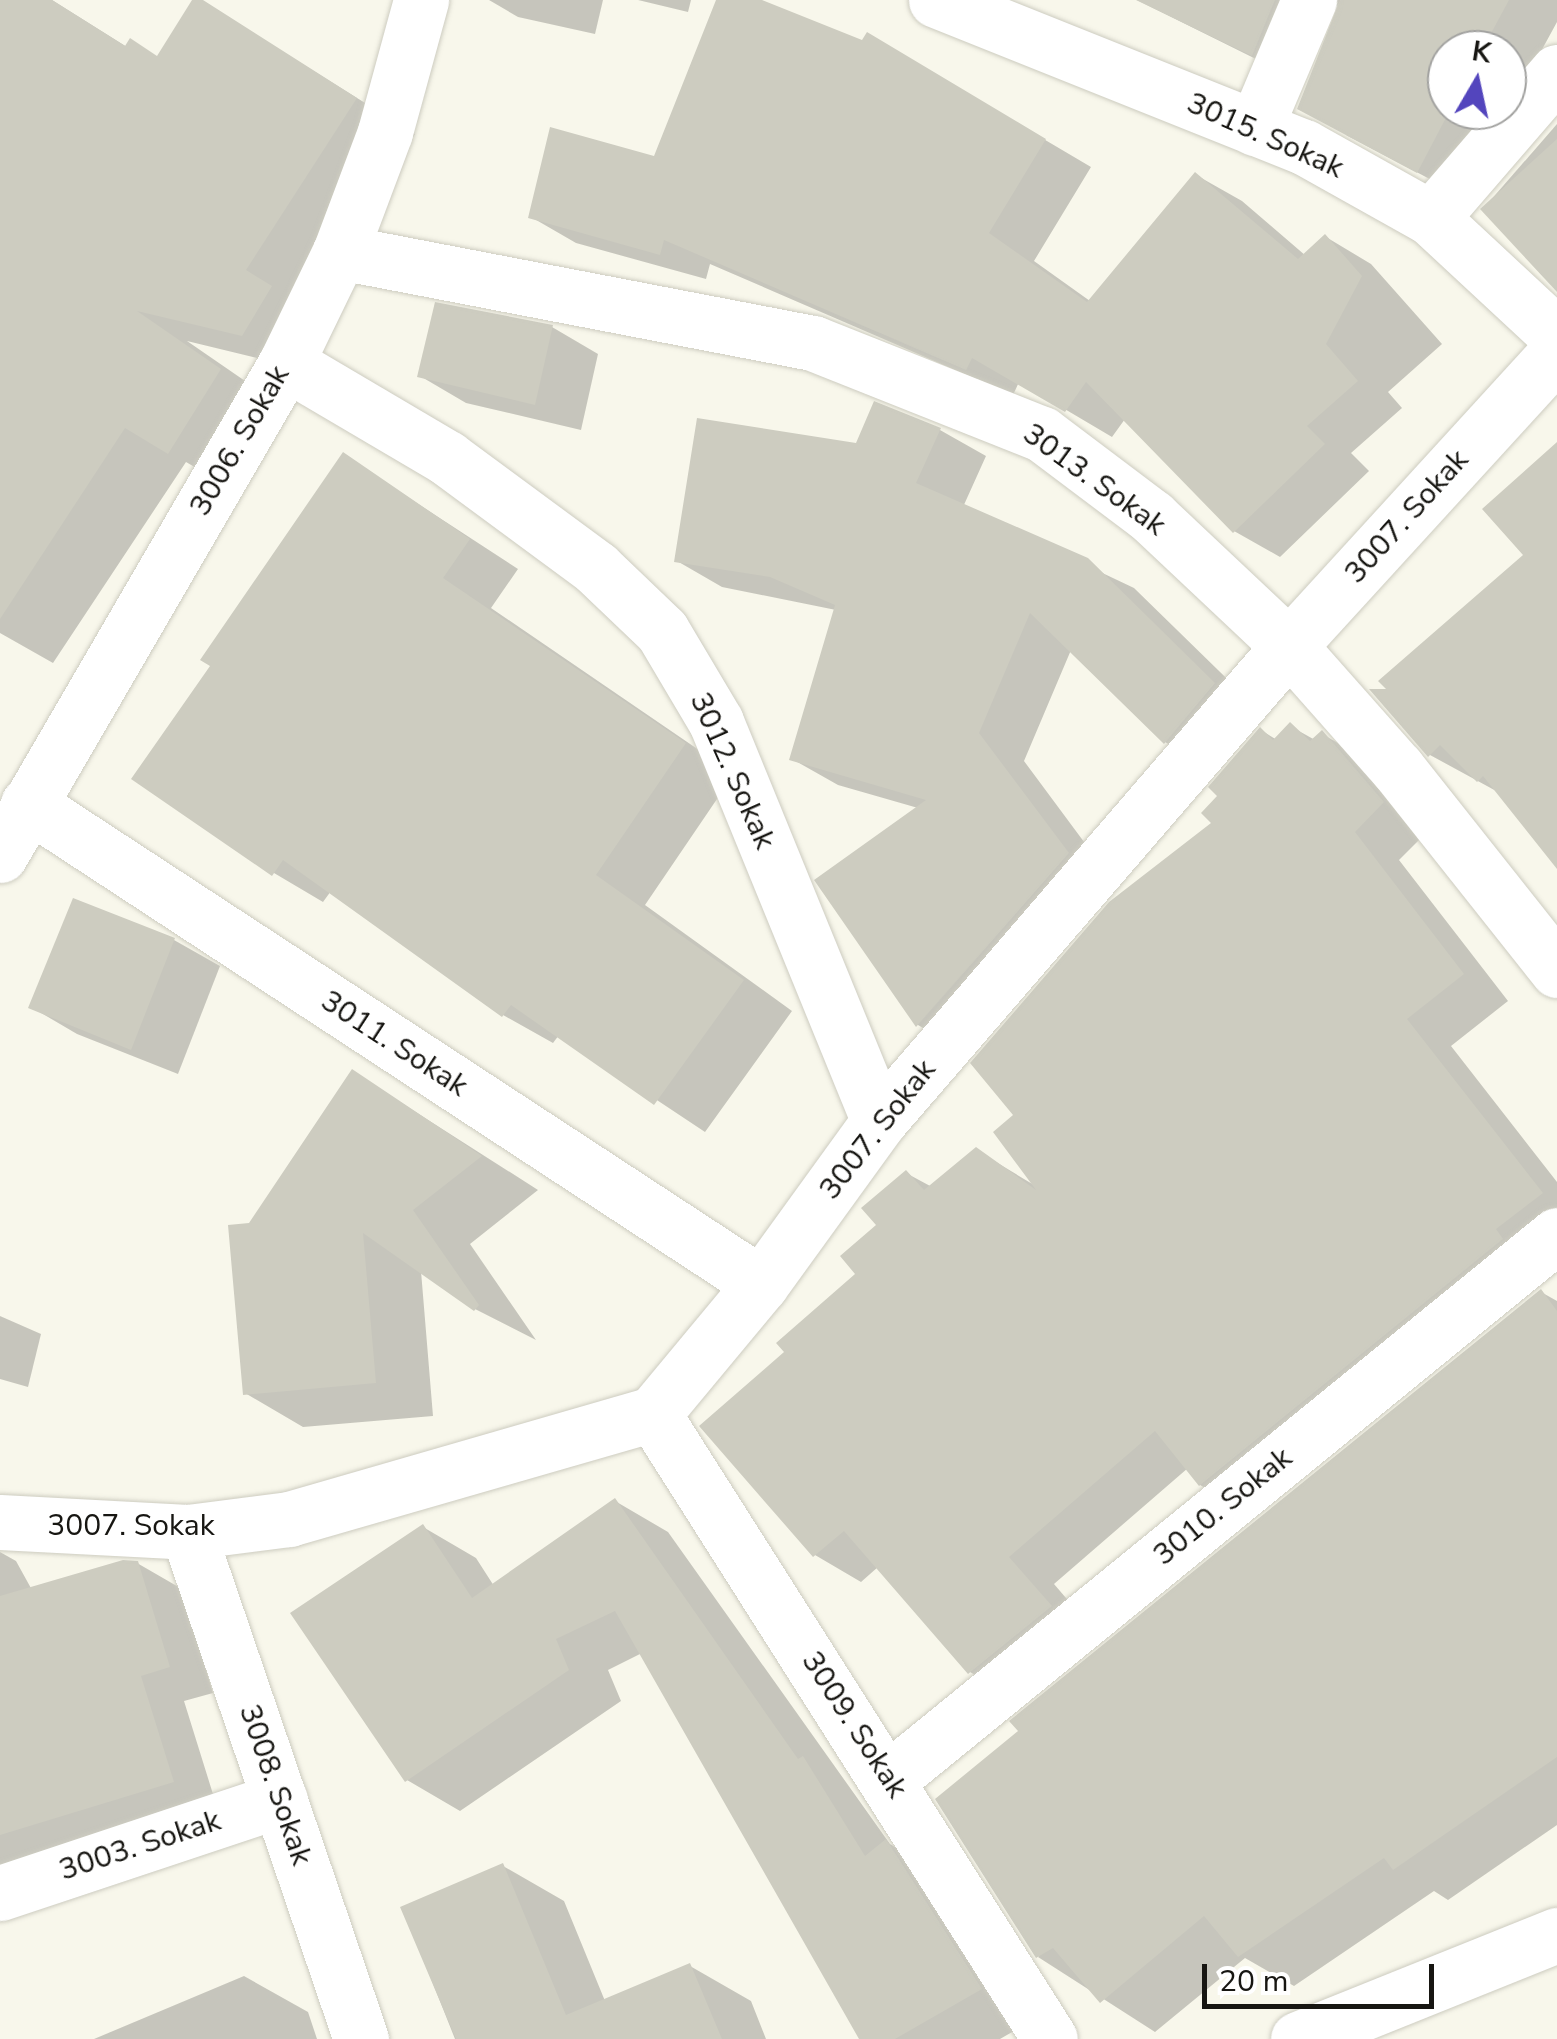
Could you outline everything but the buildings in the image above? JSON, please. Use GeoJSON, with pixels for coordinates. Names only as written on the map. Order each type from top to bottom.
{"type":"FeatureCollection","features":[{"type":"Feature","properties":{"kind":"main road","name":"3006. Sokak"},"geometry":{"type":"LineString","coordinates":[[0,855],[286,363],[340,252],[385,132],[421,0]]}},
{"type":"Feature","properties":{"kind":"main road","name":"3015. Sokak"},"geometry":{"type":"LineString","coordinates":[[936,0],[1304,147],[1431,218],[1557,335]]}},
{"type":"Feature","properties":{"kind":"main road"},"geometry":{"type":"LineString","coordinates":[[1255,128],[1309,0]]}},
{"type":"Feature","properties":{"kind":"main road"},"geometry":{"type":"LineString","coordinates":[[1431,218],[1557,72]]}},
{"type":"Feature","properties":{"kind":"main road","name":"3013. Sokak"},"geometry":{"type":"LineString","coordinates":[[340,252],[814,343],[919,381],[1042,434],[1152,517],[1289,646],[1397,768],[1557,970]]}},
{"type":"Feature","properties":{"kind":"main road","name":"3007. Sokak"},"geometry":{"type":"LineString","coordinates":[[0,1522],[188,1532],[289,1519],[653,1414],[761,1284],[879,1121],[1289,646],[1557,353]]}},
{"type":"Feature","properties":{"kind":"main road","name":"3012. Sokak"},"geometry":{"type":"LineString","coordinates":[[286,363],[447,458],[596,568],[662,631],[716,722],[879,1121]]}},
{"type":"Feature","properties":{"kind":"main road","name":"3011. Sokak"},"geometry":{"type":"LineString","coordinates":[[28,804],[761,1284]]}},
{"type":"Feature","properties":{"kind":"main road","name":"3010. Sokak"},"geometry":{"type":"LineString","coordinates":[[890,1779],[1557,1235]]}},
{"type":"Feature","properties":{"kind":"main road","name":"3009. Sokak"},"geometry":{"type":"LineString","coordinates":[[653,1414],[890,1779],[1050,2039]]}},
{"type":"Feature","properties":{"kind":"main road","name":"3008. Sokak"},"geometry":{"type":"LineString","coordinates":[[188,1532],[361,2039]]}},
{"type":"Feature","properties":{"kind":"main road","name":"3003. Sokak"},"geometry":{"type":"LineString","coordinates":[[0,1893],[280,1800]]}},
{"type":"Feature","properties":{"kind":"main road"},"geometry":{"type":"LineString","coordinates":[[1298,2039],[1557,1936]]}}]}
